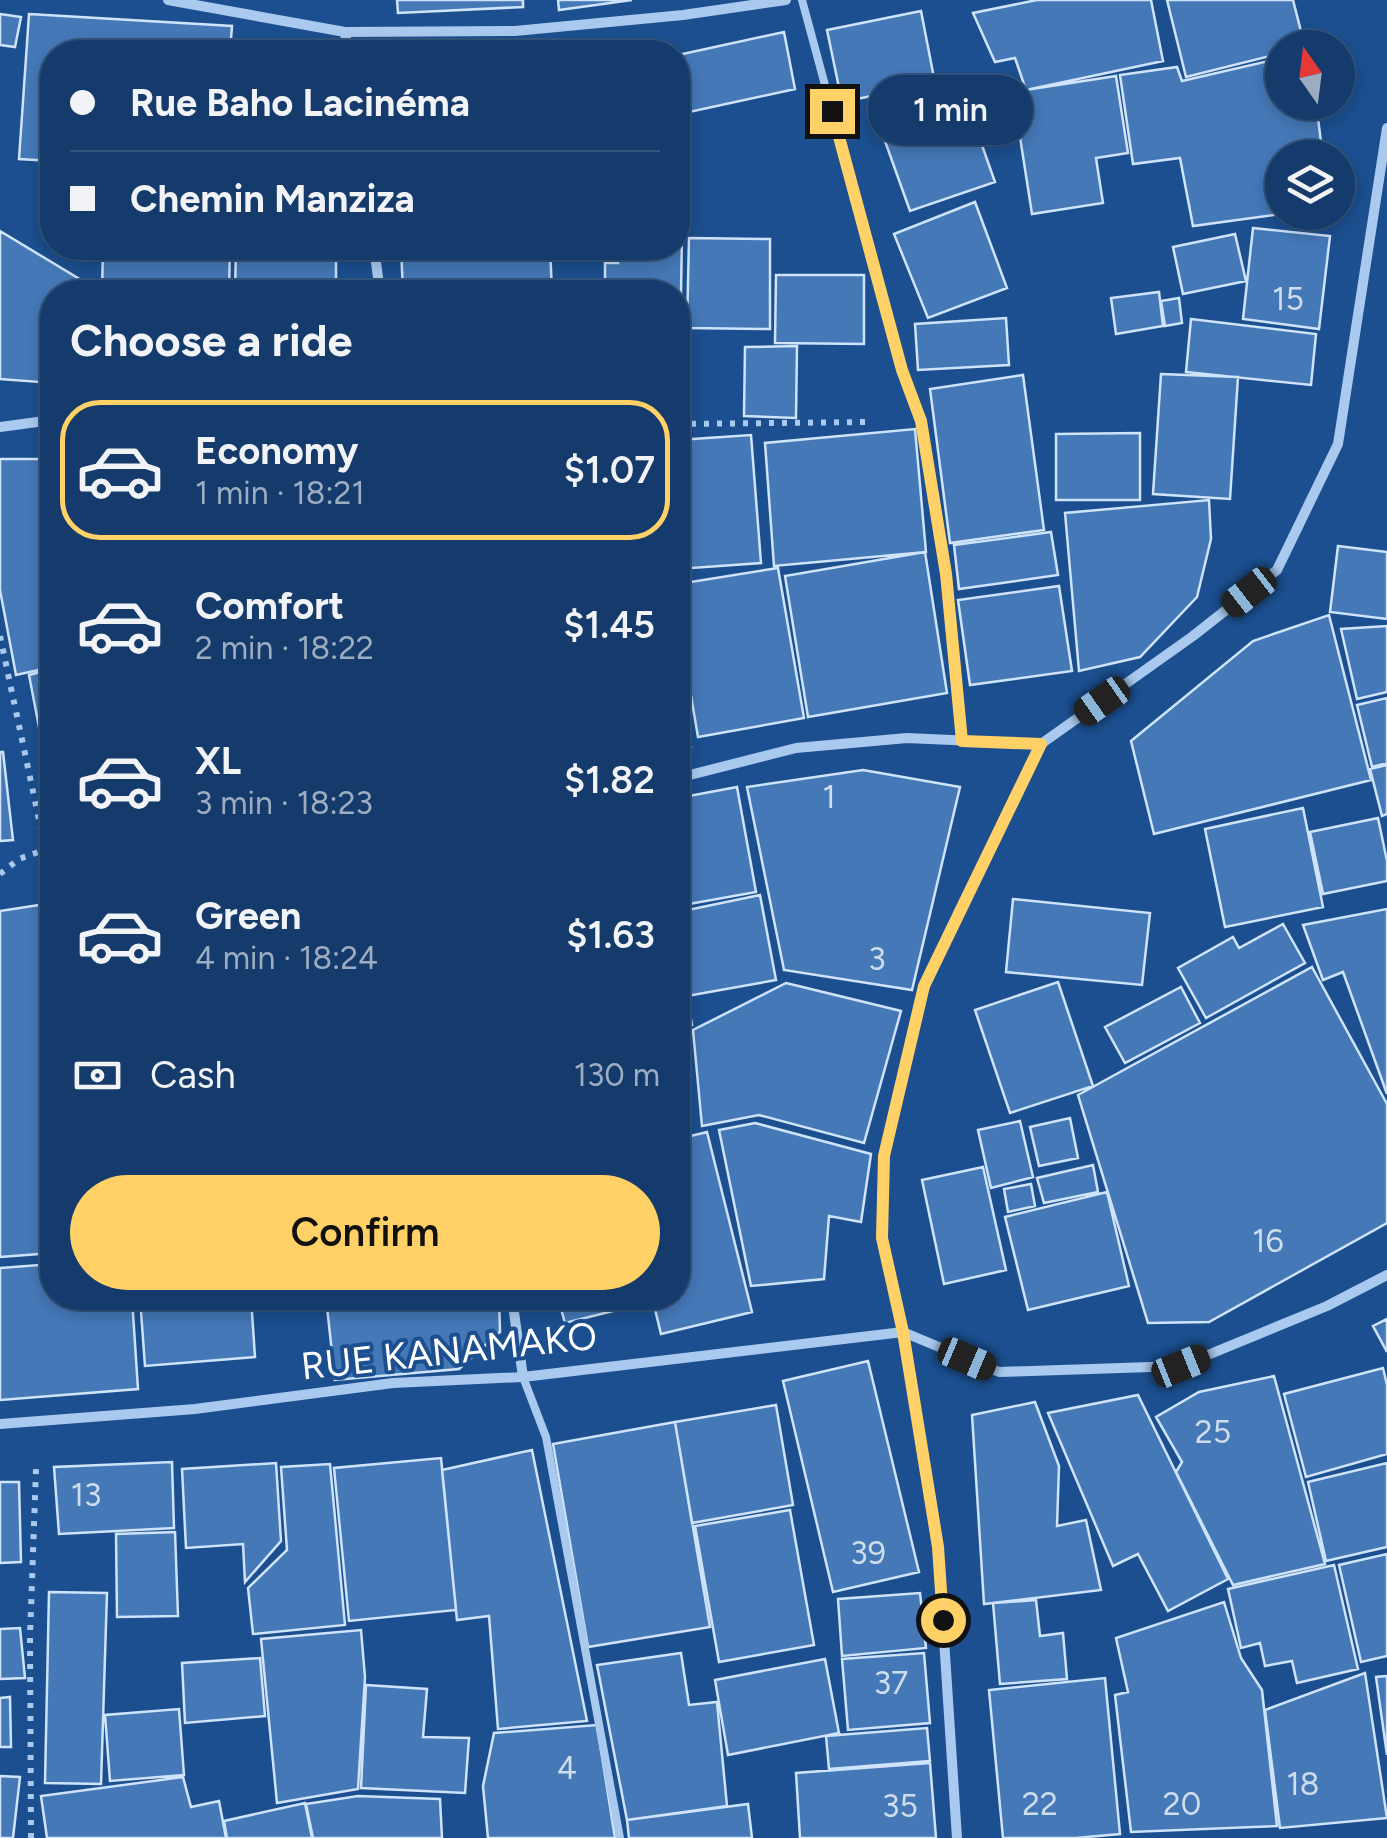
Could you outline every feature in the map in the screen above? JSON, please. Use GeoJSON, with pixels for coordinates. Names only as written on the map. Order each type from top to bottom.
{"type":"FeatureCollection","features":[{"type":"Feature","properties":{"kind":"street"},"geometry":{"type":"LineString","coordinates":[[168,0],[345,32],[515,31],[786,0]]}},
{"type":"Feature","properties":{"kind":"street"},"geometry":{"type":"LineString","coordinates":[[345,32],[346,40]]}},
{"type":"Feature","properties":{"kind":"street"},"geometry":{"type":"LineString","coordinates":[[957,1838],[938,1547],[903,1332],[882,1238],[884,1156],[919,1004],[924,986],[1041,744],[1193,636],[1277,570],[1338,444],[1387,128]]}},
{"type":"Feature","properties":{"kind":"street"},"geometry":{"type":"LineString","coordinates":[[0,427],[40,422]]}},
{"type":"Feature","properties":{"kind":"street"},"geometry":{"type":"LineString","coordinates":[[690,775],[796,748],[907,738],[1041,744]]}},
{"type":"Feature","properties":{"kind":"street"},"geometry":{"type":"LineString","coordinates":[[903,1332],[999,1372],[1181,1366],[1327,1306],[1387,1275]]}},
{"type":"Feature","properties":{"kind":"street"},"geometry":{"type":"LineString","coordinates":[[514,1310],[522,1377]]}},
{"type":"Feature","properties":{"kind":"street","name":"RUE KANAMAKO"},"geometry":{"type":"LineString","coordinates":[[0,1424],[195,1409],[392,1383],[522,1377],[903,1332]]}},
{"type":"Feature","properties":{"kind":"lane"},"geometry":{"type":"LineString","coordinates":[[802,0],[902,370],[921,421],[946,574],[962,741]]}},
{"type":"Feature","properties":{"kind":"lane"},"geometry":{"type":"LineString","coordinates":[[522,1377],[546,1437],[620,1838]]}},
{"type":"Feature","properties":{"kind":"path"},"geometry":{"type":"LineString","coordinates":[[690,424],[921,421]]}},
{"type":"Feature","properties":{"kind":"path"},"geometry":{"type":"LineString","coordinates":[[0,636],[40,809]]}},
{"type":"Feature","properties":{"kind":"path"},"geometry":{"type":"LineString","coordinates":[[0,874],[19,859],[40,851]]}},
{"type":"Feature","properties":{"kind":"path"},"geometry":{"type":"LineString","coordinates":[[31,1838],[30,1637],[38,1423]]}},
{"type":"Feature","properties":{"kind":"building"},"geometry":{"type":"Polygon","coordinates":[[[397,0],[523,0],[523,7],[398,13],[397,0]]]}},
{"type":"Feature","properties":{"kind":"building"},"geometry":{"type":"Polygon","coordinates":[[[558,0],[632,0],[559,10],[558,0]]]}},
{"type":"Feature","properties":{"kind":"building"},"geometry":{"type":"Polygon","coordinates":[[[1037,0],[1151,0],[1163,61],[1026,90],[1015,58],[995,62],[973,13],[1037,0]]]}},
{"type":"Feature","properties":{"kind":"building"},"geometry":{"type":"Polygon","coordinates":[[[1167,0],[1293,0],[1301,30],[1265,30],[1265,57],[1186,77],[1167,0]]]}},
{"type":"Feature","properties":{"kind":"building"},"geometry":{"type":"Polygon","coordinates":[[[921,11],[935,83],[842,102],[827,30],[921,11]]]}},
{"type":"Feature","properties":{"kind":"building"},"geometry":{"type":"Polygon","coordinates":[[[0,14],[21,17],[15,47],[0,45],[0,14]]]}},
{"type":"Feature","properties":{"kind":"building"},"geometry":{"type":"Polygon","coordinates":[[[29,14],[232,26],[231,40],[40,40],[40,160],[19,159],[29,14]]]}},
{"type":"Feature","properties":{"kind":"building"},"geometry":{"type":"Polygon","coordinates":[[[784,32],[795,89],[690,112],[690,52],[784,32]]]}},
{"type":"Feature","properties":{"kind":"building"},"geometry":{"type":"Polygon","coordinates":[[[1265,62],[1265,120],[1318,120],[1321,140],[1265,140],[1265,216],[1193,226],[1180,158],[1133,164],[1120,75],[1177,67],[1182,81],[1265,62]]]}},
{"type":"Feature","properties":{"kind":"building"},"geometry":{"type":"Polygon","coordinates":[[[1116,76],[1128,153],[1096,158],[1103,203],[1032,214],[1013,92],[1116,76]]]}},
{"type":"Feature","properties":{"kind":"building"},"geometry":{"type":"Polygon","coordinates":[[[961,86],[995,182],[910,211],[876,116],[961,86]]]}},
{"type":"Feature","properties":{"kind":"building"},"geometry":{"type":"Polygon","coordinates":[[[975,202],[1007,288],[928,318],[894,234],[975,202]]]}},
{"type":"Feature","properties":{"kind":"building"},"geometry":{"type":"Polygon","coordinates":[[[1253,228],[1330,236],[1319,329],[1243,319],[1253,228]]]}},
{"type":"Feature","properties":{"kind":"building"},"geometry":{"type":"Polygon","coordinates":[[[0,231],[40,255],[40,260],[48,260],[81,280],[40,280],[40,382],[0,379],[0,231]]]}},
{"type":"Feature","properties":{"kind":"building"},"geometry":{"type":"Polygon","coordinates":[[[1235,234],[1246,281],[1183,294],[1173,247],[1235,234]]]}},
{"type":"Feature","properties":{"kind":"building"},"geometry":{"type":"Polygon","coordinates":[[[690,238],[770,239],[770,329],[690,328],[690,238]]]}},
{"type":"Feature","properties":{"kind":"building"},"geometry":{"type":"Polygon","coordinates":[[[103,260],[230,260],[229,280],[102,280],[103,260]]]}},
{"type":"Feature","properties":{"kind":"building"},"geometry":{"type":"Polygon","coordinates":[[[236,260],[336,260],[336,280],[235,280],[236,260]]]}},
{"type":"Feature","properties":{"kind":"building"},"geometry":{"type":"Polygon","coordinates":[[[402,260],[551,260],[551,280],[402,280],[402,260]]]}},
{"type":"Feature","properties":{"kind":"building"},"geometry":{"type":"Polygon","coordinates":[[[682,260],[681,280],[605,280],[605,263],[682,260]]]}},
{"type":"Feature","properties":{"kind":"building"},"geometry":{"type":"Polygon","coordinates":[[[776,275],[864,275],[864,344],[775,343],[776,275]]]}},
{"type":"Feature","properties":{"kind":"building"},"geometry":{"type":"Polygon","coordinates":[[[1159,292],[1163,326],[1116,334],[1111,298],[1159,292]]]}},
{"type":"Feature","properties":{"kind":"building"},"geometry":{"type":"Polygon","coordinates":[[[1179,298],[1182,323],[1165,326],[1161,301],[1179,298]]]}},
{"type":"Feature","properties":{"kind":"building"},"geometry":{"type":"Polygon","coordinates":[[[1006,318],[1009,365],[918,370],[915,324],[1006,318]]]}},
{"type":"Feature","properties":{"kind":"building"},"geometry":{"type":"Polygon","coordinates":[[[1191,319],[1316,334],[1311,385],[1186,372],[1191,319]]]}},
{"type":"Feature","properties":{"kind":"building"},"geometry":{"type":"Polygon","coordinates":[[[797,346],[796,418],[744,416],[745,347],[797,346]]]}},
{"type":"Feature","properties":{"kind":"building"},"geometry":{"type":"Polygon","coordinates":[[[1161,374],[1238,377],[1230,499],[1153,494],[1161,374]]]}},
{"type":"Feature","properties":{"kind":"building"},"geometry":{"type":"Polygon","coordinates":[[[1023,375],[1044,530],[950,543],[930,389],[1023,375]]]}},
{"type":"Feature","properties":{"kind":"building"},"geometry":{"type":"Polygon","coordinates":[[[915,429],[926,552],[774,566],[765,443],[915,429]]]}},
{"type":"Feature","properties":{"kind":"building"},"geometry":{"type":"Polygon","coordinates":[[[1140,433],[1140,500],[1056,500],[1056,434],[1140,433]]]}},
{"type":"Feature","properties":{"kind":"building"},"geometry":{"type":"Polygon","coordinates":[[[751,435],[761,563],[690,568],[690,439],[751,435]]]}},
{"type":"Feature","properties":{"kind":"building"},"geometry":{"type":"Polygon","coordinates":[[[0,459],[40,459],[40,670],[16,675],[0,590],[0,459]]]}},
{"type":"Feature","properties":{"kind":"building"},"geometry":{"type":"Polygon","coordinates":[[[1209,500],[1211,539],[1197,597],[1140,657],[1079,671],[1065,513],[1209,500]]]}},
{"type":"Feature","properties":{"kind":"building"},"geometry":{"type":"Polygon","coordinates":[[[1051,532],[1058,575],[959,589],[954,545],[1051,532]]]}},
{"type":"Feature","properties":{"kind":"building"},"geometry":{"type":"Polygon","coordinates":[[[1338,546],[1387,552],[1387,619],[1330,612],[1338,546]]]}},
{"type":"Feature","properties":{"kind":"building"},"geometry":{"type":"Polygon","coordinates":[[[925,552],[947,693],[808,717],[785,576],[925,552]]]}},
{"type":"Feature","properties":{"kind":"building"},"geometry":{"type":"Polygon","coordinates":[[[778,568],[804,718],[698,737],[690,690],[690,582],[778,568]]]}},
{"type":"Feature","properties":{"kind":"building"},"geometry":{"type":"Polygon","coordinates":[[[1059,586],[1072,671],[970,685],[958,600],[1059,586]]]}},
{"type":"Feature","properties":{"kind":"building"},"geometry":{"type":"Polygon","coordinates":[[[1329,615],[1371,780],[1154,834],[1131,741],[1253,641],[1329,615]]]}},
{"type":"Feature","properties":{"kind":"building"},"geometry":{"type":"Polygon","coordinates":[[[1387,626],[1387,692],[1357,699],[1341,629],[1387,626]]]}},
{"type":"Feature","properties":{"kind":"building"},"geometry":{"type":"Polygon","coordinates":[[[40,672],[40,732],[29,675],[40,672]]]}},
{"type":"Feature","properties":{"kind":"building"},"geometry":{"type":"Polygon","coordinates":[[[1387,698],[1387,763],[1372,767],[1357,705],[1387,698]]]}},
{"type":"Feature","properties":{"kind":"building"},"geometry":{"type":"Polygon","coordinates":[[[0,752],[13,840],[0,841],[0,752]]]}},
{"type":"Feature","properties":{"kind":"building"},"geometry":{"type":"Polygon","coordinates":[[[1387,765],[1387,814],[1382,816],[1370,769],[1387,765]]]}},
{"type":"Feature","properties":{"kind":"building"},"geometry":{"type":"Polygon","coordinates":[[[863,770],[960,787],[912,990],[784,970],[747,787],[863,770]]]}},
{"type":"Feature","properties":{"kind":"building"},"geometry":{"type":"Polygon","coordinates":[[[737,787],[756,892],[690,904],[690,796],[737,787]]]}},
{"type":"Feature","properties":{"kind":"building"},"geometry":{"type":"Polygon","coordinates":[[[1303,808],[1323,907],[1225,927],[1205,829],[1303,808]]]}},
{"type":"Feature","properties":{"kind":"building"},"geometry":{"type":"Polygon","coordinates":[[[1378,818],[1387,881],[1323,894],[1310,832],[1378,818]]]}},
{"type":"Feature","properties":{"kind":"building"},"geometry":{"type":"Polygon","coordinates":[[[760,895],[776,980],[690,995],[690,910],[760,895]]]}},
{"type":"Feature","properties":{"kind":"building"},"geometry":{"type":"Polygon","coordinates":[[[1013,899],[1150,913],[1142,985],[1006,972],[1013,899]]]}},
{"type":"Feature","properties":{"kind":"building"},"geometry":{"type":"Polygon","coordinates":[[[40,905],[40,1254],[0,1257],[0,911],[40,905]]]}},
{"type":"Feature","properties":{"kind":"building"},"geometry":{"type":"Polygon","coordinates":[[[1387,909],[1387,1094],[1343,972],[1323,980],[1303,925],[1387,909]]]}},
{"type":"Feature","properties":{"kind":"building"},"geometry":{"type":"Polygon","coordinates":[[[1283,924],[1305,963],[1206,1018],[1178,968],[1233,937],[1239,948],[1283,924]]]}},
{"type":"Feature","properties":{"kind":"building"},"geometry":{"type":"Polygon","coordinates":[[[1312,967],[1387,1104],[1387,1223],[1209,1322],[1148,1323],[1078,1095],[1312,967]]]}},
{"type":"Feature","properties":{"kind":"building"},"geometry":{"type":"Polygon","coordinates":[[[1058,982],[1093,1086],[1010,1113],[975,1010],[1058,982]]]}},
{"type":"Feature","properties":{"kind":"building"},"geometry":{"type":"Polygon","coordinates":[[[786,983],[901,1011],[864,1143],[759,1115],[702,1126],[693,1030],[786,983]]]}},
{"type":"Feature","properties":{"kind":"building"},"geometry":{"type":"Polygon","coordinates":[[[1181,987],[1200,1023],[1125,1063],[1105,1027],[1181,987]]]}},
{"type":"Feature","properties":{"kind":"building"},"geometry":{"type":"Polygon","coordinates":[[[1070,1118],[1078,1158],[1039,1166],[1030,1127],[1070,1118]]]}},
{"type":"Feature","properties":{"kind":"building"},"geometry":{"type":"Polygon","coordinates":[[[1020,1121],[1033,1177],[991,1188],[978,1130],[1020,1121]]]}},
{"type":"Feature","properties":{"kind":"building"},"geometry":{"type":"Polygon","coordinates":[[[755,1123],[871,1154],[861,1222],[829,1216],[824,1279],[751,1286],[719,1130],[755,1123]]]}},
{"type":"Feature","properties":{"kind":"building"},"geometry":{"type":"Polygon","coordinates":[[[707,1132],[752,1312],[661,1334],[655,1310],[690,1310],[690,1136],[707,1132]]]}},
{"type":"Feature","properties":{"kind":"building"},"geometry":{"type":"Polygon","coordinates":[[[1093,1165],[1098,1192],[1044,1203],[1037,1178],[1093,1165]]]}},
{"type":"Feature","properties":{"kind":"building"},"geometry":{"type":"Polygon","coordinates":[[[983,1167],[1006,1270],[944,1284],[922,1180],[983,1167]]]}},
{"type":"Feature","properties":{"kind":"building"},"geometry":{"type":"Polygon","coordinates":[[[1031,1184],[1035,1206],[1008,1212],[1004,1189],[1031,1184]]]}},
{"type":"Feature","properties":{"kind":"building"},"geometry":{"type":"Polygon","coordinates":[[[1107,1192],[1129,1286],[1028,1310],[1005,1217],[1107,1192]]]}},
{"type":"Feature","properties":{"kind":"building"},"geometry":{"type":"Polygon","coordinates":[[[40,1265],[40,1310],[133,1310],[138,1389],[0,1400],[0,1268],[40,1265]]]}},
{"type":"Feature","properties":{"kind":"building"},"geometry":{"type":"Polygon","coordinates":[[[141,1310],[252,1310],[255,1357],[145,1366],[141,1310]]]}},
{"type":"Feature","properties":{"kind":"building"},"geometry":{"type":"Polygon","coordinates":[[[327,1310],[499,1310],[500,1332],[459,1369],[335,1380],[327,1310]]]}},
{"type":"Feature","properties":{"kind":"building"},"geometry":{"type":"Polygon","coordinates":[[[561,1310],[617,1310],[565,1323],[561,1310]]]}},
{"type":"Feature","properties":{"kind":"building"},"geometry":{"type":"Polygon","coordinates":[[[1387,1319],[1387,1352],[1373,1326],[1387,1319]]]}},
{"type":"Feature","properties":{"kind":"building"},"geometry":{"type":"Polygon","coordinates":[[[868,1361],[919,1572],[833,1592],[783,1381],[868,1361]]]}},
{"type":"Feature","properties":{"kind":"building"},"geometry":{"type":"Polygon","coordinates":[[[1383,1368],[1387,1385],[1387,1454],[1306,1477],[1284,1394],[1383,1368]]]}},
{"type":"Feature","properties":{"kind":"building"},"geometry":{"type":"Polygon","coordinates":[[[1274,1376],[1325,1564],[1233,1585],[1176,1472],[1182,1462],[1156,1417],[1199,1392],[1274,1376]]]}},
{"type":"Feature","properties":{"kind":"building"},"geometry":{"type":"Polygon","coordinates":[[[1138,1395],[1228,1579],[1168,1611],[1138,1554],[1113,1566],[1048,1413],[1138,1395]]]}},
{"type":"Feature","properties":{"kind":"building"},"geometry":{"type":"Polygon","coordinates":[[[1035,1402],[1059,1466],[1057,1526],[1086,1520],[1101,1590],[984,1604],[972,1415],[1035,1402]]]}},
{"type":"Feature","properties":{"kind":"building"},"geometry":{"type":"Polygon","coordinates":[[[776,1405],[793,1505],[692,1523],[675,1422],[776,1405]]]}},
{"type":"Feature","properties":{"kind":"building"},"geometry":{"type":"Polygon","coordinates":[[[675,1422],[710,1627],[588,1647],[553,1444],[675,1422]]]}},
{"type":"Feature","properties":{"kind":"building"},"geometry":{"type":"Polygon","coordinates":[[[532,1450],[587,1721],[498,1729],[489,1616],[457,1620],[442,1470],[532,1450]]]}},
{"type":"Feature","properties":{"kind":"building"},"geometry":{"type":"Polygon","coordinates":[[[441,1458],[456,1610],[349,1621],[334,1468],[441,1458]]]}},
{"type":"Feature","properties":{"kind":"building"},"geometry":{"type":"Polygon","coordinates":[[[172,1462],[174,1528],[59,1534],[54,1467],[172,1462]]]}},
{"type":"Feature","properties":{"kind":"building"},"geometry":{"type":"Polygon","coordinates":[[[276,1463],[281,1541],[245,1582],[243,1544],[186,1548],[182,1469],[276,1463]]]}},
{"type":"Feature","properties":{"kind":"building"},"geometry":{"type":"Polygon","coordinates":[[[1387,1463],[1387,1547],[1326,1561],[1308,1482],[1387,1463]]]}},
{"type":"Feature","properties":{"kind":"building"},"geometry":{"type":"Polygon","coordinates":[[[330,1464],[345,1625],[253,1634],[248,1588],[287,1550],[281,1467],[330,1464]]]}},
{"type":"Feature","properties":{"kind":"building"},"geometry":{"type":"Polygon","coordinates":[[[0,1482],[19,1482],[21,1562],[0,1563],[0,1482]]]}},
{"type":"Feature","properties":{"kind":"building"},"geometry":{"type":"Polygon","coordinates":[[[790,1510],[814,1645],[719,1662],[695,1526],[790,1510]]]}},
{"type":"Feature","properties":{"kind":"building"},"geometry":{"type":"Polygon","coordinates":[[[175,1532],[178,1616],[117,1617],[116,1534],[175,1532]]]}},
{"type":"Feature","properties":{"kind":"building"},"geometry":{"type":"Polygon","coordinates":[[[1387,1554],[1387,1656],[1361,1662],[1339,1565],[1387,1554]]]}},
{"type":"Feature","properties":{"kind":"building"},"geometry":{"type":"Polygon","coordinates":[[[1334,1565],[1358,1669],[1297,1683],[1292,1661],[1265,1666],[1260,1643],[1241,1648],[1228,1589],[1334,1565]]]}},
{"type":"Feature","properties":{"kind":"building"},"geometry":{"type":"Polygon","coordinates":[[[49,1592],[107,1593],[101,1784],[45,1783],[49,1592]]]}},
{"type":"Feature","properties":{"kind":"building"},"geometry":{"type":"Polygon","coordinates":[[[920,1593],[926,1648],[842,1656],[838,1599],[920,1593]]]}},
{"type":"Feature","properties":{"kind":"building"},"geometry":{"type":"Polygon","coordinates":[[[1036,1600],[1040,1636],[1063,1633],[1067,1679],[1000,1684],[993,1603],[1036,1600]]]}},
{"type":"Feature","properties":{"kind":"building"},"geometry":{"type":"Polygon","coordinates":[[[1224,1602],[1241,1658],[1262,1690],[1277,1826],[1131,1832],[1115,1695],[1128,1692],[1116,1638],[1224,1602]]]}},
{"type":"Feature","properties":{"kind":"building"},"geometry":{"type":"Polygon","coordinates":[[[20,1628],[25,1678],[0,1679],[0,1629],[20,1628]]]}},
{"type":"Feature","properties":{"kind":"building"},"geometry":{"type":"Polygon","coordinates":[[[361,1630],[365,1677],[358,1789],[277,1803],[261,1639],[361,1630]]]}},
{"type":"Feature","properties":{"kind":"building"},"geometry":{"type":"Polygon","coordinates":[[[681,1653],[689,1705],[717,1702],[727,1806],[627,1820],[597,1665],[681,1653]]]}},
{"type":"Feature","properties":{"kind":"building"},"geometry":{"type":"Polygon","coordinates":[[[924,1653],[930,1723],[848,1730],[842,1659],[924,1653]]]}},
{"type":"Feature","properties":{"kind":"building"},"geometry":{"type":"Polygon","coordinates":[[[260,1658],[265,1716],[185,1723],[182,1663],[260,1658]]]}},
{"type":"Feature","properties":{"kind":"building"},"geometry":{"type":"Polygon","coordinates":[[[825,1659],[839,1733],[728,1755],[715,1680],[825,1659]]]}},
{"type":"Feature","properties":{"kind":"building"},"geometry":{"type":"Polygon","coordinates":[[[1365,1673],[1387,1818],[1280,1828],[1265,1710],[1365,1673]]]}},
{"type":"Feature","properties":{"kind":"building"},"geometry":{"type":"Polygon","coordinates":[[[1387,1676],[1387,1755],[1376,1677],[1387,1676]]]}},
{"type":"Feature","properties":{"kind":"building"},"geometry":{"type":"Polygon","coordinates":[[[1105,1678],[1120,1834],[1003,1838],[989,1690],[1105,1678]]]}},
{"type":"Feature","properties":{"kind":"building"},"geometry":{"type":"Polygon","coordinates":[[[366,1685],[427,1689],[423,1737],[469,1738],[465,1793],[361,1788],[366,1685]]]}},
{"type":"Feature","properties":{"kind":"building"},"geometry":{"type":"Polygon","coordinates":[[[10,1697],[11,1747],[0,1747],[0,1698],[10,1697]]]}},
{"type":"Feature","properties":{"kind":"building"},"geometry":{"type":"Polygon","coordinates":[[[179,1709],[184,1775],[110,1781],[105,1715],[179,1709]]]}},
{"type":"Feature","properties":{"kind":"building"},"geometry":{"type":"Polygon","coordinates":[[[597,1725],[615,1838],[488,1838],[483,1786],[494,1733],[597,1725]]]}},
{"type":"Feature","properties":{"kind":"building"},"geometry":{"type":"Polygon","coordinates":[[[927,1728],[930,1761],[829,1769],[826,1736],[927,1728]]]}},
{"type":"Feature","properties":{"kind":"building"},"geometry":{"type":"Polygon","coordinates":[[[930,1763],[936,1838],[800,1838],[796,1773],[930,1763]]]}},
{"type":"Feature","properties":{"kind":"building"},"geometry":{"type":"Polygon","coordinates":[[[0,1776],[20,1777],[13,1838],[0,1838],[0,1776]]]}},
{"type":"Feature","properties":{"kind":"building"},"geometry":{"type":"Polygon","coordinates":[[[183,1777],[191,1807],[219,1801],[226,1838],[47,1838],[41,1796],[183,1777]]]}},
{"type":"Feature","properties":{"kind":"building"},"geometry":{"type":"Polygon","coordinates":[[[358,1796],[440,1799],[442,1838],[313,1838],[306,1804],[358,1796]]]}},
{"type":"Feature","properties":{"kind":"building"},"geometry":{"type":"Polygon","coordinates":[[[305,1803],[312,1838],[227,1838],[224,1821],[305,1803]]]}},
{"type":"Feature","properties":{"kind":"building"},"geometry":{"type":"Polygon","coordinates":[[[748,1804],[752,1838],[629,1838],[627,1820],[748,1804]]]}},
{"type":"Feature","properties":{"kind":"route"},"geometry":{"type":"LineString","coordinates":[[832,111],[902,370],[921,421],[946,574],[962,741],[1041,744],[924,986],[884,1156],[882,1238],[903,1332],[938,1547],[943,1620]]}}]}
